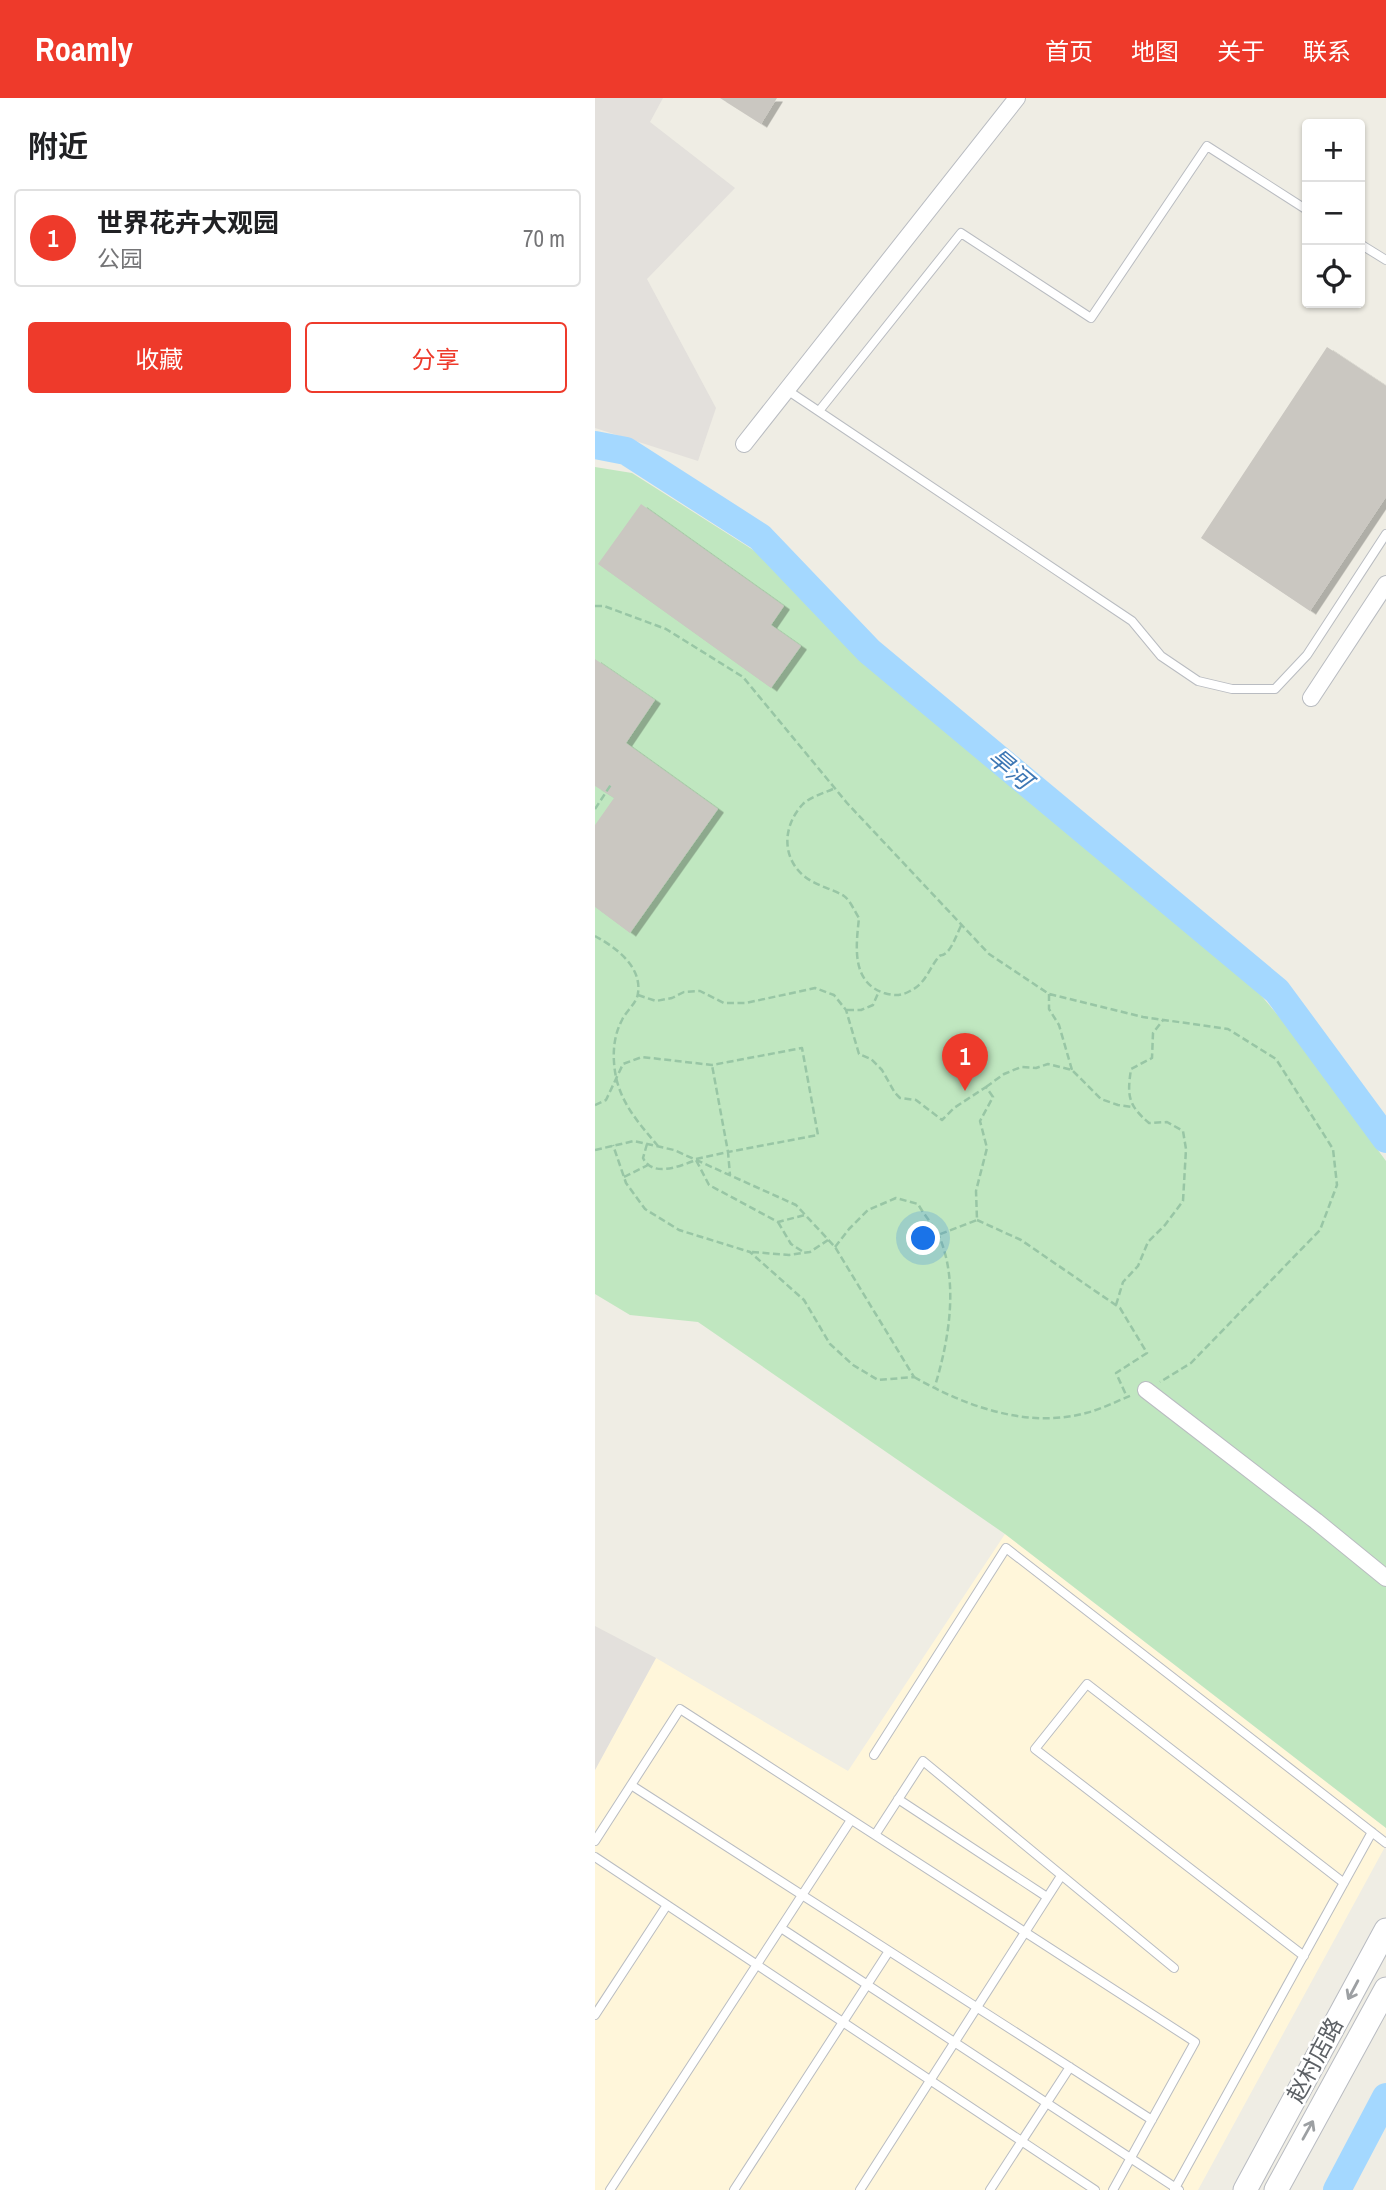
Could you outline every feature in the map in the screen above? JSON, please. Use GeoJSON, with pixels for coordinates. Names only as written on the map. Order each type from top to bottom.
{"type":"FeatureCollection","features":[{"type":"Feature","properties":{"kind":"main road","name":"赵村店路"},"geometry":{"type":"LineString","coordinates":[[1245,2190],[1386,1930]]}},
{"type":"Feature","properties":{"kind":"main road","name":"赵村店路"},"geometry":{"type":"LineString","coordinates":[[1276,2190],[1386,1989]]}},
{"type":"Feature","properties":{"kind":"street"},"geometry":{"type":"LineString","coordinates":[[744,444],[1017,98]]}},
{"type":"Feature","properties":{"kind":"street"},"geometry":{"type":"LineString","coordinates":[[1311,698],[1386,584]]}},
{"type":"Feature","properties":{"kind":"street"},"geometry":{"type":"LineString","coordinates":[[1146,1390],[1386,1578]]}},
{"type":"Feature","properties":{"kind":"lane"},"geometry":{"type":"LineString","coordinates":[[819,411],[961,233],[1091,318],[1206,146],[1302,207]]}},
{"type":"Feature","properties":{"kind":"lane"},"geometry":{"type":"LineString","coordinates":[[1362,245],[1386,260]]}},
{"type":"Feature","properties":{"kind":"lane"},"geometry":{"type":"LineString","coordinates":[[787,390],[1132,621],[1161,656],[1198,681],[1232,689],[1275,689],[1307,655],[1386,534]]}},
{"type":"Feature","properties":{"kind":"lane"},"geometry":{"type":"LineString","coordinates":[[874,1755],[1006,1548],[1386,1843]]}},
{"type":"Feature","properties":{"kind":"lane"},"geometry":{"type":"LineString","coordinates":[[1304,1956],[1035,1749],[1087,1684],[1344,1883]]}},
{"type":"Feature","properties":{"kind":"lane"},"geometry":{"type":"LineString","coordinates":[[595,1842],[680,1709],[1195,2042],[1112,2190]]}},
{"type":"Feature","properties":{"kind":"lane"},"geometry":{"type":"LineString","coordinates":[[875,1835],[923,1761],[1174,1968]]}},
{"type":"Feature","properties":{"kind":"lane"},"geometry":{"type":"LineString","coordinates":[[631,1785],[1151,2120]]}},
{"type":"Feature","properties":{"kind":"lane"},"geometry":{"type":"LineString","coordinates":[[898,1799],[1047,1897]]}},
{"type":"Feature","properties":{"kind":"lane"},"geometry":{"type":"LineString","coordinates":[[610,2190],[851,1820]]}},
{"type":"Feature","properties":{"kind":"lane"},"geometry":{"type":"LineString","coordinates":[[781,1928],[1176,2189],[1372,1832]]}},
{"type":"Feature","properties":{"kind":"lane"},"geometry":{"type":"LineString","coordinates":[[595,1857],[1095,2190]]}},
{"type":"Feature","properties":{"kind":"lane"},"geometry":{"type":"LineString","coordinates":[[860,2190],[1061,1876]]}},
{"type":"Feature","properties":{"kind":"lane"},"geometry":{"type":"LineString","coordinates":[[595,2015],[667,1905]]}},
{"type":"Feature","properties":{"kind":"lane"},"geometry":{"type":"LineString","coordinates":[[734,2190],[889,1951]]}},
{"type":"Feature","properties":{"kind":"lane"},"geometry":{"type":"LineString","coordinates":[[990,2190],[1070,2067]]}},
{"type":"Feature","properties":{"kind":"path"},"geometry":{"type":"LineString","coordinates":[[595,606],[604,606],[666,629],[744,677],[834,788],[989,954],[1049,994],[1164,1020],[1228,1029],[1276,1059],[1333,1149],[1337,1185],[1320,1230],[1191,1363],[1146,1390],[1086,1413],[1041,1419],[975,1406],[914,1377],[835,1247],[796,1205],[674,1150],[634,1141],[595,1150]]}},
{"type":"Feature","properties":{"kind":"path"},"geometry":{"type":"LineString","coordinates":[[595,809],[612,783]]}},
{"type":"Feature","properties":{"kind":"path"},"geometry":{"type":"LineString","coordinates":[[834,788],[804,803],[786,831],[789,853],[792,864],[805,877],[845,896],[859,918],[856,948],[858,965],[866,981],[879,991],[895,996],[908,993],[927,978],[939,957],[948,952],[962,925]]}},
{"type":"Feature","properties":{"kind":"path"},"geometry":{"type":"LineString","coordinates":[[595,936],[629,961],[638,982],[638,995],[621,1021],[615,1042],[617,1077],[619,1093],[631,1113],[658,1146]]}},
{"type":"Feature","properties":{"kind":"path"},"geometry":{"type":"LineString","coordinates":[[638,995],[656,1001],[684,992],[700,991],[724,1003],[746,1003],[815,988],[834,995],[846,1010],[859,1054],[871,1059],[882,1070],[900,1098],[916,1100],[942,1120],[954,1108],[1021,1067],[1036,1068],[1048,1064],[1072,1070]]}},
{"type":"Feature","properties":{"kind":"path"},"geometry":{"type":"LineString","coordinates":[[846,1010],[861,1010],[873,1005],[879,991]]}},
{"type":"Feature","properties":{"kind":"path"},"geometry":{"type":"LineString","coordinates":[[1049,994],[1049,1009],[1059,1025],[1072,1070],[1101,1100],[1133,1107]]}},
{"type":"Feature","properties":{"kind":"path"},"geometry":{"type":"LineString","coordinates":[[1116,1305],[1123,1282],[1138,1266],[1147,1242],[1183,1201],[1183,1131],[1167,1122],[1149,1124],[1135,1112],[1127,1092],[1131,1069],[1152,1058],[1153,1033],[1164,1020]]}},
{"type":"Feature","properties":{"kind":"path"},"geometry":{"type":"LineString","coordinates":[[595,1105],[606,1100],[623,1064],[642,1057],[712,1065],[802,1048],[818,1135],[728,1152],[696,1160],[675,1169],[648,1165],[643,1158],[647,1144]]}},
{"type":"Feature","properties":{"kind":"path"},"geometry":{"type":"LineString","coordinates":[[712,1065],[730,1175]]}},
{"type":"Feature","properties":{"kind":"path"},"geometry":{"type":"LineString","coordinates":[[977,1220],[976,1191],[986,1149],[980,1121],[993,1097],[986,1087]]}},
{"type":"Feature","properties":{"kind":"path"},"geometry":{"type":"LineString","coordinates":[[613,1146],[624,1177],[645,1209],[679,1230],[750,1252],[789,1255],[810,1252],[828,1240]]}},
{"type":"Feature","properties":{"kind":"path"},"geometry":{"type":"LineString","coordinates":[[696,1160],[709,1185],[778,1222],[791,1244],[805,1253]]}},
{"type":"Feature","properties":{"kind":"path"},"geometry":{"type":"LineString","coordinates":[[624,1177],[648,1165]]}},
{"type":"Feature","properties":{"kind":"path"},"geometry":{"type":"LineString","coordinates":[[835,1247],[868,1210],[896,1198],[918,1204],[938,1235],[949,1272],[950,1306],[935,1388]]}},
{"type":"Feature","properties":{"kind":"path"},"geometry":{"type":"LineString","coordinates":[[778,1222],[805,1215]]}},
{"type":"Feature","properties":{"kind":"path"},"geometry":{"type":"LineString","coordinates":[[938,1235],[977,1220],[1021,1240],[1120,1308],[1147,1353],[1116,1373],[1127,1397]]}},
{"type":"Feature","properties":{"kind":"path"},"geometry":{"type":"LineString","coordinates":[[750,1252],[804,1300],[830,1344],[853,1365],[878,1380],[914,1377]]}},
{"type":"Feature","properties":{"kind":"shaded area"},"geometry":{"type":"Polygon","coordinates":[[[595,98],[663,98],[650,122],[735,188],[647,279],[716,408],[698,461],[595,428],[595,98]]]}},
{"type":"Feature","properties":{"kind":"shaded area"},"geometry":{"type":"Polygon","coordinates":[[[1005,1534],[1386,1828],[1386,1845],[1198,2190],[595,2190],[595,1770],[656,1658],[848,1771],[1005,1534]]]}},
{"type":"Feature","properties":{"kind":"shaded area"},"geometry":{"type":"Polygon","coordinates":[[[595,1626],[656,1658],[595,1770],[595,1626]]]}},
{"type":"Feature","properties":{"kind":"green space"},"geometry":{"type":"Polygon","coordinates":[[[595,467],[632,473],[758,553],[871,669],[1214,940],[1282,1020],[1386,1161],[1386,1828],[1005,1534],[698,1322],[630,1315],[595,1294],[595,467]]]}},
{"type":"Feature","properties":{"kind":"building"},"geometry":{"type":"Polygon","coordinates":[[[720,98],[777,98],[761,124],[720,98]]]}},
{"type":"Feature","properties":{"kind":"building"},"geometry":{"type":"Polygon","coordinates":[[[1327,347],[1386,386],[1386,497],[1310,611],[1201,538],[1327,347]]]}},
{"type":"Feature","properties":{"kind":"building"},"geometry":{"type":"Polygon","coordinates":[[[641,504],[784,606],[771,625],[801,646],[771,688],[598,564],[641,504]]]}},
{"type":"Feature","properties":{"kind":"building"},"geometry":{"type":"Polygon","coordinates":[[[595,659],[655,700],[626,743],[718,809],[630,933],[595,907],[595,825],[614,798],[595,786],[595,659]]]}},
{"type":"Feature","properties":{"kind":"waterway","name":"旱河"},"geometry":{"type":"LineString","coordinates":[[595,445],[626,451],[760,537],[869,651],[1277,991],[1386,1139]]}},
{"type":"Feature","properties":{"kind":"waterway","name":"旱河"},"geometry":{"type":"LineString","coordinates":[[1337,2190],[1386,2097]]}},
{"type":"Feature","properties":{"kind":"place","name":"世界花卉大观园"},"geometry":{"type":"Point","coordinates":[965,1091]}}]}
